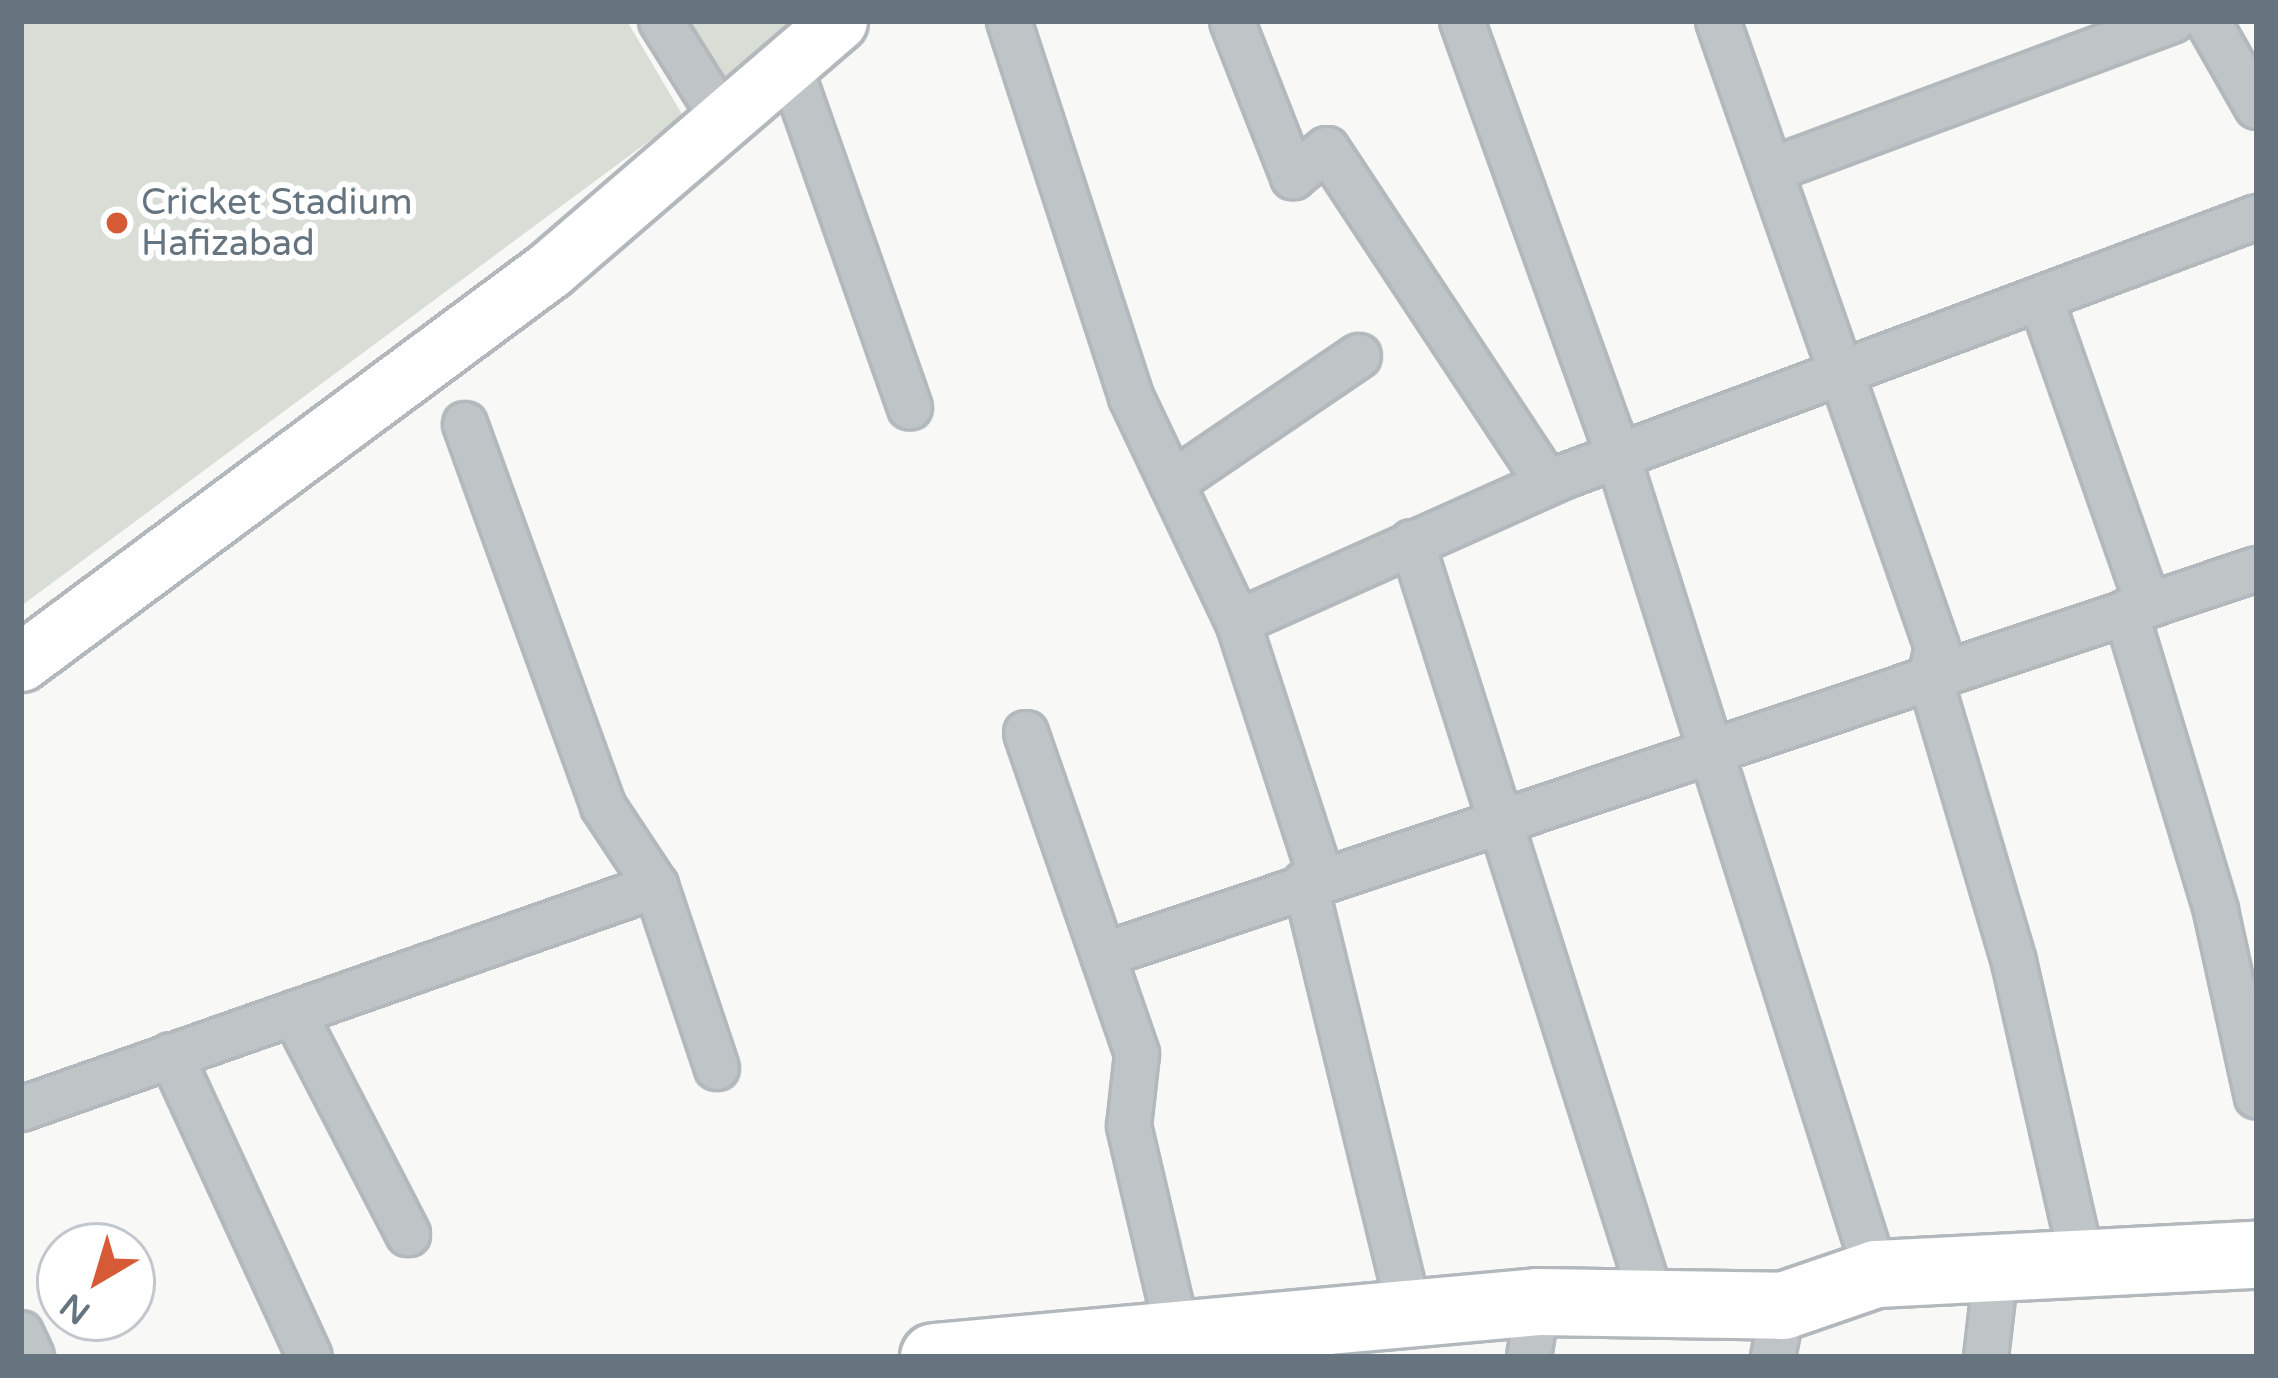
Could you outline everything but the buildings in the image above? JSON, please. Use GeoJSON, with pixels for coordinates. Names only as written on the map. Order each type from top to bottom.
{"type":"FeatureCollection","features":[{"type":"Feature","properties":{"kind":"main road"},"geometry":{"type":"LineString","coordinates":[[934,1357],[1410,1315],[1533,1329],[1652,1300],[1778,1332],[1876,1274],[2081,1256],[2257,1255]]}},
{"type":"Feature","properties":{"kind":"street"},"geometry":{"type":"LineString","coordinates":[[661,21],[725,123]]}},
{"type":"Feature","properties":{"kind":"street"},"geometry":{"type":"LineString","coordinates":[[21,662],[285,474],[725,123],[838,21]]}},
{"type":"Feature","properties":{"kind":"street"},"geometry":{"type":"LineString","coordinates":[[1009,21],[1131,397],[1238,622],[1313,880],[1410,1315]]}},
{"type":"Feature","properties":{"kind":"street"},"geometry":{"type":"LineString","coordinates":[[1232,21],[1293,177],[1327,149],[1547,483]]}},
{"type":"Feature","properties":{"kind":"street"},"geometry":{"type":"LineString","coordinates":[[1462,21],[1620,463],[1706,760],[1876,1274]]}},
{"type":"Feature","properties":{"kind":"street"},"geometry":{"type":"LineString","coordinates":[[1718,21],[1937,647],[1930,678],[2014,962],[2081,1256]]}},
{"type":"Feature","properties":{"kind":"street"},"geometry":{"type":"LineString","coordinates":[[1771,170],[2172,21]]}},
{"type":"Feature","properties":{"kind":"street"},"geometry":{"type":"LineString","coordinates":[[2208,21],[2252,84]]}},
{"type":"Feature","properties":{"kind":"street"},"geometry":{"type":"LineString","coordinates":[[790,67],[910,407]]}},
{"type":"Feature","properties":{"kind":"street"},"geometry":{"type":"LineString","coordinates":[[1238,622],[1547,483],[1620,463],[2257,217]]}},
{"type":"Feature","properties":{"kind":"street"},"geometry":{"type":"LineString","coordinates":[[2041,299],[2137,609],[2216,911],[2257,1097]]}},
{"type":"Feature","properties":{"kind":"street"},"geometry":{"type":"LineString","coordinates":[[1172,483],[1359,356]]}},
{"type":"Feature","properties":{"kind":"street"},"geometry":{"type":"LineString","coordinates":[[465,424],[602,806],[656,886],[717,1067]]}},
{"type":"Feature","properties":{"kind":"street"},"geometry":{"type":"LineString","coordinates":[[1412,542],[1652,1300]]}},
{"type":"Feature","properties":{"kind":"street"},"geometry":{"type":"LineString","coordinates":[[1102,955],[1499,818],[1706,760],[1930,678],[2257,568]]}},
{"type":"Feature","properties":{"kind":"street"},"geometry":{"type":"LineString","coordinates":[[1026,733],[1137,1054],[1130,1126],[1178,1335]]}},
{"type":"Feature","properties":{"kind":"street"},"geometry":{"type":"LineString","coordinates":[[21,1109],[656,886]]}},
{"type":"Feature","properties":{"kind":"street"},"geometry":{"type":"LineString","coordinates":[[294,1013],[408,1234]]}},
{"type":"Feature","properties":{"kind":"street"},"geometry":{"type":"LineString","coordinates":[[171,1055],[310,1357]]}},
{"type":"Feature","properties":{"kind":"street"},"geometry":{"type":"LineString","coordinates":[[1986,1357],[1997,1263]]}},
{"type":"Feature","properties":{"kind":"street"},"geometry":{"type":"LineString","coordinates":[[21,1333],[32,1357]]}},
{"type":"Feature","properties":{"kind":"shaded area"},"geometry":{"type":"Polygon","coordinates":[[[21,21],[627,21],[683,116],[21,606],[21,21]]]}},
{"type":"Feature","properties":{"kind":"shaded area"},"geometry":{"type":"Polygon","coordinates":[[[679,21],[805,21],[726,94],[679,21]]]}},
{"type":"Feature","properties":{"kind":"place","name":"Cricket Stadium Hafizabad"},"geometry":{"type":"Point","coordinates":[117,223]}}]}
